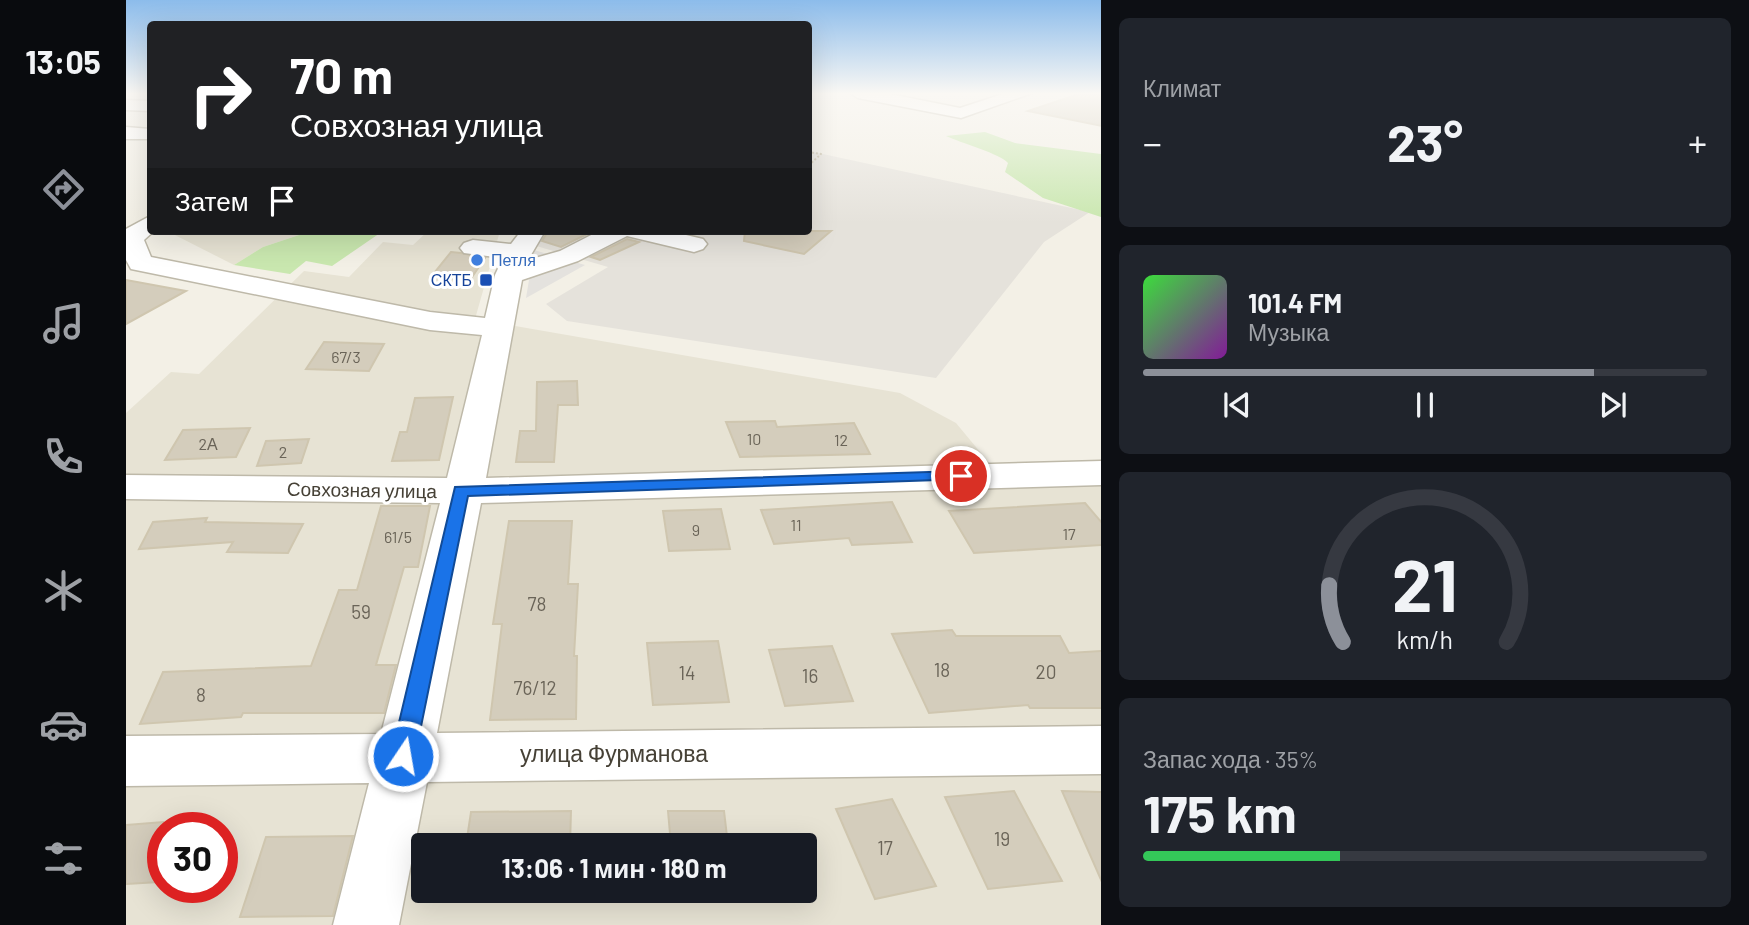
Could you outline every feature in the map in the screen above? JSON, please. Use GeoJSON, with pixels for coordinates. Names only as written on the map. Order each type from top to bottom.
{"type":"FeatureCollection","features":[{"type":"Feature","properties":{"kind":"street"},"geometry":{"type":"LineString","coordinates":[[366,925],[513,264],[531,235]]}},
{"type":"Feature","properties":{"kind":"street"},"geometry":{"type":"LineString","coordinates":[[473,248],[513,264],[569,256],[610,235]]}},
{"type":"Feature","properties":{"kind":"street"},"geometry":{"type":"LineString","coordinates":[[654,235],[694,244]]}},
{"type":"Feature","properties":{"kind":"street"},"geometry":{"type":"LineString","coordinates":[[135,247],[430,321],[499,328]]}},
{"type":"Feature","properties":{"kind":"street","name":"Совхозная улица"},"geometry":{"type":"LineString","coordinates":[[126,487],[461,491],[1101,473]]}},
{"type":"Feature","properties":{"kind":"street","name":"улица Фурманова"},"geometry":{"type":"LineString","coordinates":[[126,761],[1101,750]]}},
{"type":"Feature","properties":{"kind":"path"},"geometry":{"type":"LineString","coordinates":[[812,153],[821,154],[812,162]]}},
{"type":"Feature","properties":{"kind":"shaded area"},"geometry":{"type":"Polygon","coordinates":[[[812,152],[1090,212],[1044,242],[936,378],[567,321],[546,304],[608,267],[533,245],[542,235],[812,235],[812,152]]]}},
{"type":"Feature","properties":{"kind":"shaded area"},"geometry":{"type":"Polygon","coordinates":[[[175,235],[299,235],[263,247],[234,265],[175,235]]]}},
{"type":"Feature","properties":{"kind":"shaded area"},"geometry":{"type":"Polygon","coordinates":[[[424,235],[499,235],[475,319],[900,393],[956,423],[990,464],[1101,465],[1101,925],[126,925],[126,413],[171,372],[199,374],[304,271],[349,277],[383,242],[413,245],[424,235]]]}},
{"type":"Feature","properties":{"kind":"shaded area"},"geometry":{"type":"Polygon","coordinates":[[[534,250],[585,265],[526,298],[534,250]]]}},
{"type":"Feature","properties":{"kind":"green space"},"geometry":{"type":"Polygon","coordinates":[[[946,136],[996,136],[1015,143],[1101,154],[1101,217],[1043,198],[1005,172],[1008,163],[989,152],[946,136]]]}},
{"type":"Feature","properties":{"kind":"green space"},"geometry":{"type":"Polygon","coordinates":[[[299,235],[377,235],[332,266],[306,261],[290,274],[234,265],[263,247],[299,235]]]}},
{"type":"Feature","properties":{"kind":"building"},"geometry":{"type":"Polygon","coordinates":[[[812,231],[831,231],[804,254],[744,241],[745,235],[812,235],[812,231]]]}},
{"type":"Feature","properties":{"kind":"building"},"geometry":{"type":"Polygon","coordinates":[[[546,235],[585,235],[561,247],[542,241],[546,235]]]}},
{"type":"Feature","properties":{"kind":"building"},"geometry":{"type":"Polygon","coordinates":[[[627,239],[639,242],[600,260],[591,257],[627,239]]]}},
{"type":"Feature","properties":{"kind":"building"},"geometry":{"type":"Polygon","coordinates":[[[451,252],[485,258],[470,280],[431,277],[451,252]]]}},
{"type":"Feature","properties":{"kind":"building"},"geometry":{"type":"Polygon","coordinates":[[[126,280],[186,291],[126,324],[126,280]]]}},
{"type":"Feature","properties":{"kind":"building"},"geometry":{"type":"Polygon","coordinates":[[[324,342],[384,344],[369,371],[306,369],[324,342]]]}},
{"type":"Feature","properties":{"kind":"building"},"geometry":{"type":"Polygon","coordinates":[[[577,381],[578,405],[558,405],[554,462],[516,462],[520,431],[536,431],[537,382],[577,381]]]}},
{"type":"Feature","properties":{"kind":"building"},"geometry":{"type":"Polygon","coordinates":[[[453,397],[439,460],[392,461],[400,432],[407,432],[415,398],[453,397]]]}},
{"type":"Feature","properties":{"kind":"building"},"geometry":{"type":"Polygon","coordinates":[[[775,421],[777,427],[854,423],[870,454],[740,457],[726,422],[775,421]]]}},
{"type":"Feature","properties":{"kind":"building"},"geometry":{"type":"Polygon","coordinates":[[[250,428],[236,457],[165,460],[183,430],[250,428]]]}},
{"type":"Feature","properties":{"kind":"building"},"geometry":{"type":"Polygon","coordinates":[[[309,439],[301,463],[257,466],[266,441],[309,439]]]}},
{"type":"Feature","properties":{"kind":"building"},"geometry":{"type":"Polygon","coordinates":[[[892,502],[912,542],[852,545],[849,538],[774,544],[761,510],[892,502]]]}},
{"type":"Feature","properties":{"kind":"building"},"geometry":{"type":"Polygon","coordinates":[[[1085,503],[1101,522],[1101,545],[974,553],[949,511],[1085,503]]]}},
{"type":"Feature","properties":{"kind":"building"},"geometry":{"type":"Polygon","coordinates":[[[381,506],[430,506],[418,567],[404,567],[376,665],[396,665],[384,713],[243,713],[241,717],[140,724],[163,672],[311,666],[339,590],[357,590],[381,506]]]}},
{"type":"Feature","properties":{"kind":"building"},"geometry":{"type":"Polygon","coordinates":[[[721,509],[730,549],[669,551],[663,511],[721,509]]]}},
{"type":"Feature","properties":{"kind":"building"},"geometry":{"type":"Polygon","coordinates":[[[207,518],[205,522],[303,524],[288,553],[227,552],[233,542],[139,549],[153,522],[207,518]]]}},
{"type":"Feature","properties":{"kind":"building"},"geometry":{"type":"Polygon","coordinates":[[[509,521],[572,521],[568,584],[578,584],[574,656],[577,656],[576,719],[490,720],[502,624],[493,624],[509,521]]]}},
{"type":"Feature","properties":{"kind":"building"},"geometry":{"type":"Polygon","coordinates":[[[952,630],[956,636],[1060,636],[1069,653],[1101,651],[1101,708],[1030,708],[1028,705],[929,713],[892,634],[952,630]]]}},
{"type":"Feature","properties":{"kind":"building"},"geometry":{"type":"Polygon","coordinates":[[[718,641],[729,702],[653,705],[647,643],[718,641]]]}},
{"type":"Feature","properties":{"kind":"building"},"geometry":{"type":"Polygon","coordinates":[[[832,646],[853,701],[785,706],[769,650],[832,646]]]}},
{"type":"Feature","properties":{"kind":"building"},"geometry":{"type":"Polygon","coordinates":[[[1014,791],[1062,881],[988,889],[945,797],[1014,791]]]}},
{"type":"Feature","properties":{"kind":"building"},"geometry":{"type":"Polygon","coordinates":[[[1062,791],[1101,792],[1101,880],[1062,791]]]}},
{"type":"Feature","properties":{"kind":"building"},"geometry":{"type":"Polygon","coordinates":[[[892,799],[936,886],[875,899],[836,809],[892,799]]]}},
{"type":"Feature","properties":{"kind":"building"},"geometry":{"type":"Polygon","coordinates":[[[571,811],[570,833],[468,833],[471,812],[571,811]]]}},
{"type":"Feature","properties":{"kind":"building"},"geometry":{"type":"Polygon","coordinates":[[[668,811],[724,811],[727,833],[670,833],[668,811]]]}},
{"type":"Feature","properties":{"kind":"building"},"geometry":{"type":"Polygon","coordinates":[[[147,823],[147,883],[126,884],[126,825],[147,823]]]}},
{"type":"Feature","properties":{"kind":"building"},"geometry":{"type":"Polygon","coordinates":[[[353,836],[333,916],[240,917],[266,837],[353,836]]]}},
{"type":"Feature","properties":{"kind":"place","name":"Петля"},"geometry":{"type":"Point","coordinates":[477,260]}},
{"type":"Feature","properties":{"kind":"place","name":"СКТБ"},"geometry":{"type":"Point","coordinates":[486,280]}},
{"type":"Feature","properties":{"kind":"route"},"geometry":{"type":"LineString","coordinates":[[403,756],[461,491],[961,476]]}}]}
